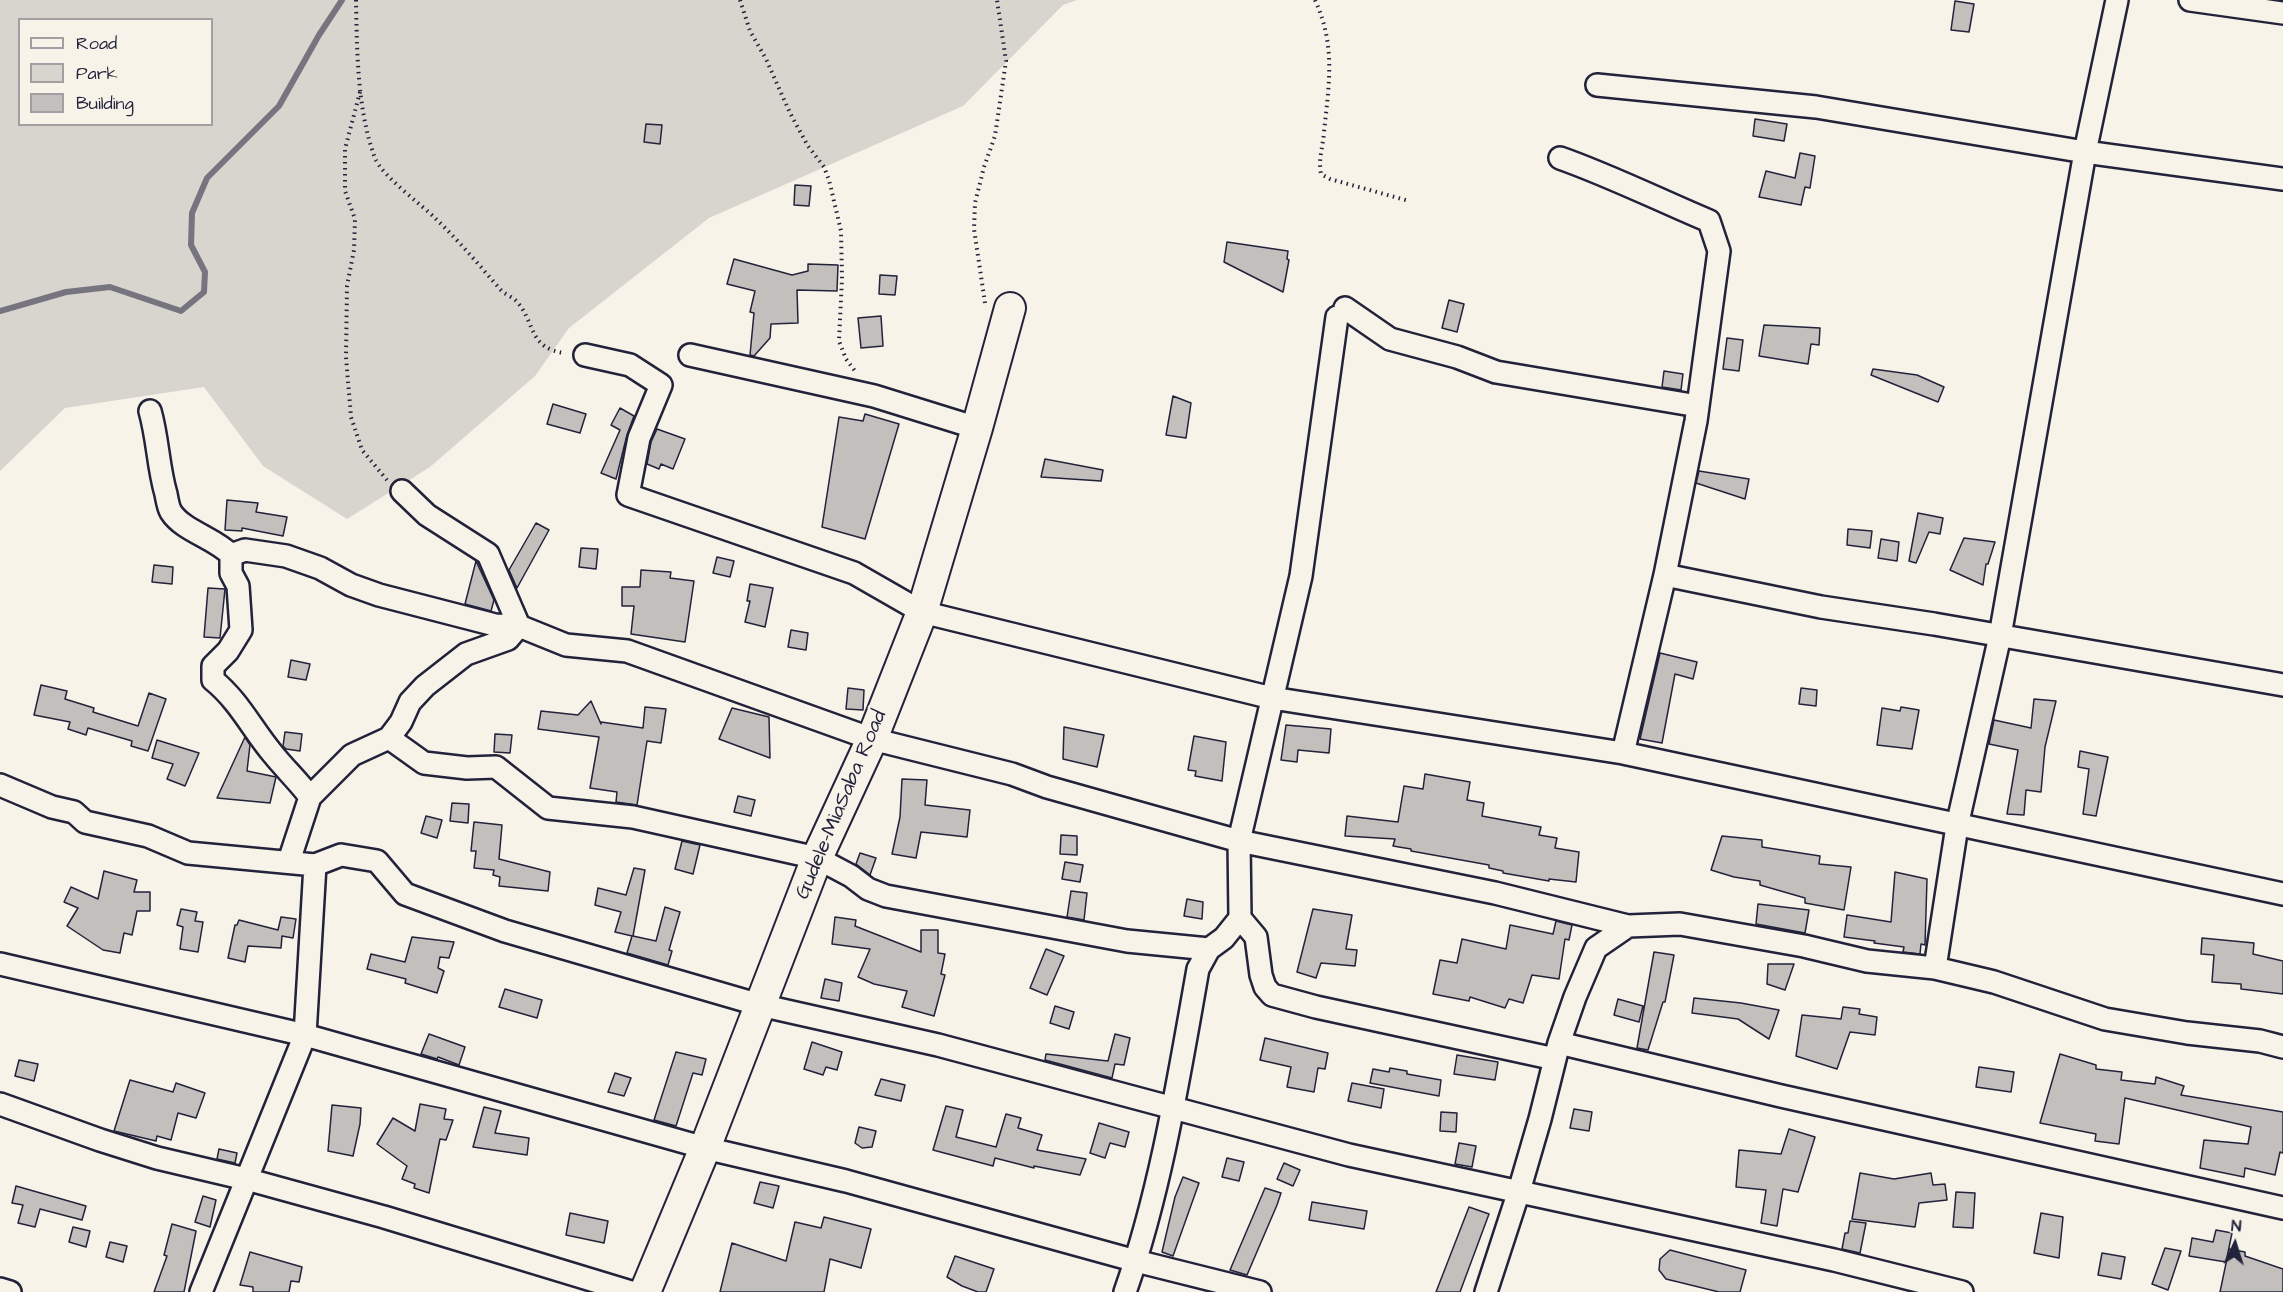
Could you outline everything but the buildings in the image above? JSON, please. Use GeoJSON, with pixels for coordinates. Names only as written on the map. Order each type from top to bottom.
{"type":"FeatureCollection","features":[{"type":"Feature","properties":{"kind":"street"},"geometry":{"type":"LineString","coordinates":[[1935,968],[1957,826],[2000,636],[2085,152],[2117,0]]}},
{"type":"Feature","properties":{"kind":"street"},"geometry":{"type":"LineString","coordinates":[[2190,0],[2283,13]]}},
{"type":"Feature","properties":{"kind":"street"},"geometry":{"type":"LineString","coordinates":[[1597,85],[1816,107],[2085,152],[2283,179]]}},
{"type":"Feature","properties":{"kind":"street"},"geometry":{"type":"LineString","coordinates":[[1560,158],[1605,174],[1647,195],[1709,221],[1719,251],[1698,406],[1665,576],[1623,753]]}},
{"type":"Feature","properties":{"kind":"street","name":"Gudele-MiaSaba Road"},"geometry":{"type":"LineString","coordinates":[[645,1292],[705,1148],[817,858],[872,739],[922,612],[977,428],[998,307]]}},
{"type":"Feature","properties":{"kind":"street"},"geometry":{"type":"LineString","coordinates":[[1125,1292],[1136,1261],[1173,1109],[1198,969],[1209,949],[1234,928],[1240,918],[1239,841],[1301,576],[1341,312],[1390,339],[1457,357],[1496,372],[1698,406]]}},
{"type":"Feature","properties":{"kind":"street"},"geometry":{"type":"LineString","coordinates":[[585,355],[630,365],[661,385],[639,438],[628,495],[854,573],[922,612],[1272,698],[1623,753],[2283,894]]}},
{"type":"Feature","properties":{"kind":"street"},"geometry":{"type":"LineString","coordinates":[[690,355],[874,396],[977,428]]}},
{"type":"Feature","properties":{"kind":"street"},"geometry":{"type":"LineString","coordinates":[[150,411],[156,432],[160,473],[171,512],[191,530],[222,546],[231,555],[231,573],[238,586],[241,630],[228,651],[213,666],[213,680],[244,712],[273,754],[294,775],[310,797]]}},
{"type":"Feature","properties":{"kind":"street"},"geometry":{"type":"LineString","coordinates":[[402,491],[427,515],[488,554],[519,626]]}},
{"type":"Feature","properties":{"kind":"street"},"geometry":{"type":"LineString","coordinates":[[231,555],[245,550],[286,556],[320,568],[351,585],[379,595],[486,623],[519,626],[566,645],[627,651],[872,739],[1012,774],[1047,787],[1239,841],[1495,893],[1628,926],[1680,924],[1804,946],[1867,960],[1935,968],[1994,982],[2105,1019],[2187,1033],[2260,1041],[2283,1047]]}},
{"type":"Feature","properties":{"kind":"street"},"geometry":{"type":"LineString","coordinates":[[1665,576],[1821,607],[1934,624],[2283,685]]}},
{"type":"Feature","properties":{"kind":"street"},"geometry":{"type":"LineString","coordinates":[[289,861],[310,797],[352,755],[389,738],[401,722],[410,702],[424,686],[466,654],[508,639],[519,626]]}},
{"type":"Feature","properties":{"kind":"street"},"geometry":{"type":"LineString","coordinates":[[389,738],[424,763],[467,768],[496,767],[548,808],[633,818],[817,858],[851,876],[868,889],[886,896],[1127,941],[1209,949]]}},
{"type":"Feature","properties":{"kind":"street"},"geometry":{"type":"LineString","coordinates":[[0,785],[52,807],[74,812],[85,822],[148,836],[188,853],[315,865],[341,855],[377,861],[405,894],[505,931],[760,1005],[938,1045],[1350,1155],[1834,1260],[1962,1292]]}},
{"type":"Feature","properties":{"kind":"street"},"geometry":{"type":"LineString","coordinates":[[201,1292],[305,1035],[315,865]]}},
{"type":"Feature","properties":{"kind":"street"},"geometry":{"type":"LineString","coordinates":[[1240,918],[1256,937],[1261,975],[1265,987],[1272,995],[1316,1007],[1557,1051],[1780,1096],[2283,1208]]}},
{"type":"Feature","properties":{"kind":"street"},"geometry":{"type":"LineString","coordinates":[[1486,1292],[1519,1191],[1557,1051],[1575,997],[1596,948],[1628,926]]}},
{"type":"Feature","properties":{"kind":"street"},"geometry":{"type":"LineString","coordinates":[[0,964],[305,1035],[705,1148],[846,1181],[1136,1261],[1260,1292]]}},
{"type":"Feature","properties":{"kind":"street"},"geometry":{"type":"LineString","coordinates":[[0,1104],[123,1147],[395,1220],[631,1292]]}},
{"type":"Feature","properties":{"kind":"street"},"geometry":{"type":"LineString","coordinates":[[0,1289],[10,1292]]}},
{"type":"Feature","properties":{"kind":"path"},"geometry":{"type":"LineString","coordinates":[[356,0],[360,91],[376,160],[400,188],[435,218],[502,291],[519,303],[535,337],[553,351],[585,355]]}},
{"type":"Feature","properties":{"kind":"path"},"geometry":{"type":"LineString","coordinates":[[740,0],[750,31],[766,59],[790,113],[808,146],[824,167],[829,180],[841,231],[842,278],[838,341],[846,358],[874,396]]}},
{"type":"Feature","properties":{"kind":"path"},"geometry":{"type":"LineString","coordinates":[[997,0],[1006,61],[995,136],[975,203],[974,230],[998,307]]}},
{"type":"Feature","properties":{"kind":"path"},"geometry":{"type":"LineString","coordinates":[[1315,0],[1325,21],[1331,62],[1323,143],[1318,163],[1321,174],[1330,179],[1409,201]]}},
{"type":"Feature","properties":{"kind":"path"},"geometry":{"type":"LineString","coordinates":[[360,91],[345,149],[345,191],[355,219],[354,250],[347,286],[346,357],[351,417],[362,450],[390,485],[402,491]]}},
{"type":"Feature","properties":{"kind":"green space"},"geometry":{"type":"Polygon","coordinates":[[[0,0],[1077,0],[1063,5],[963,106],[709,218],[569,328],[535,376],[430,467],[347,519],[263,466],[204,387],[65,408],[0,471],[0,0]]]}},
{"type":"Feature","properties":{"kind":"waterway"},"geometry":{"type":"LineString","coordinates":[[0,311],[66,292],[110,287],[181,311],[204,292],[205,272],[191,245],[192,213],[207,178],[279,106],[319,35],[342,0]]}}]}
